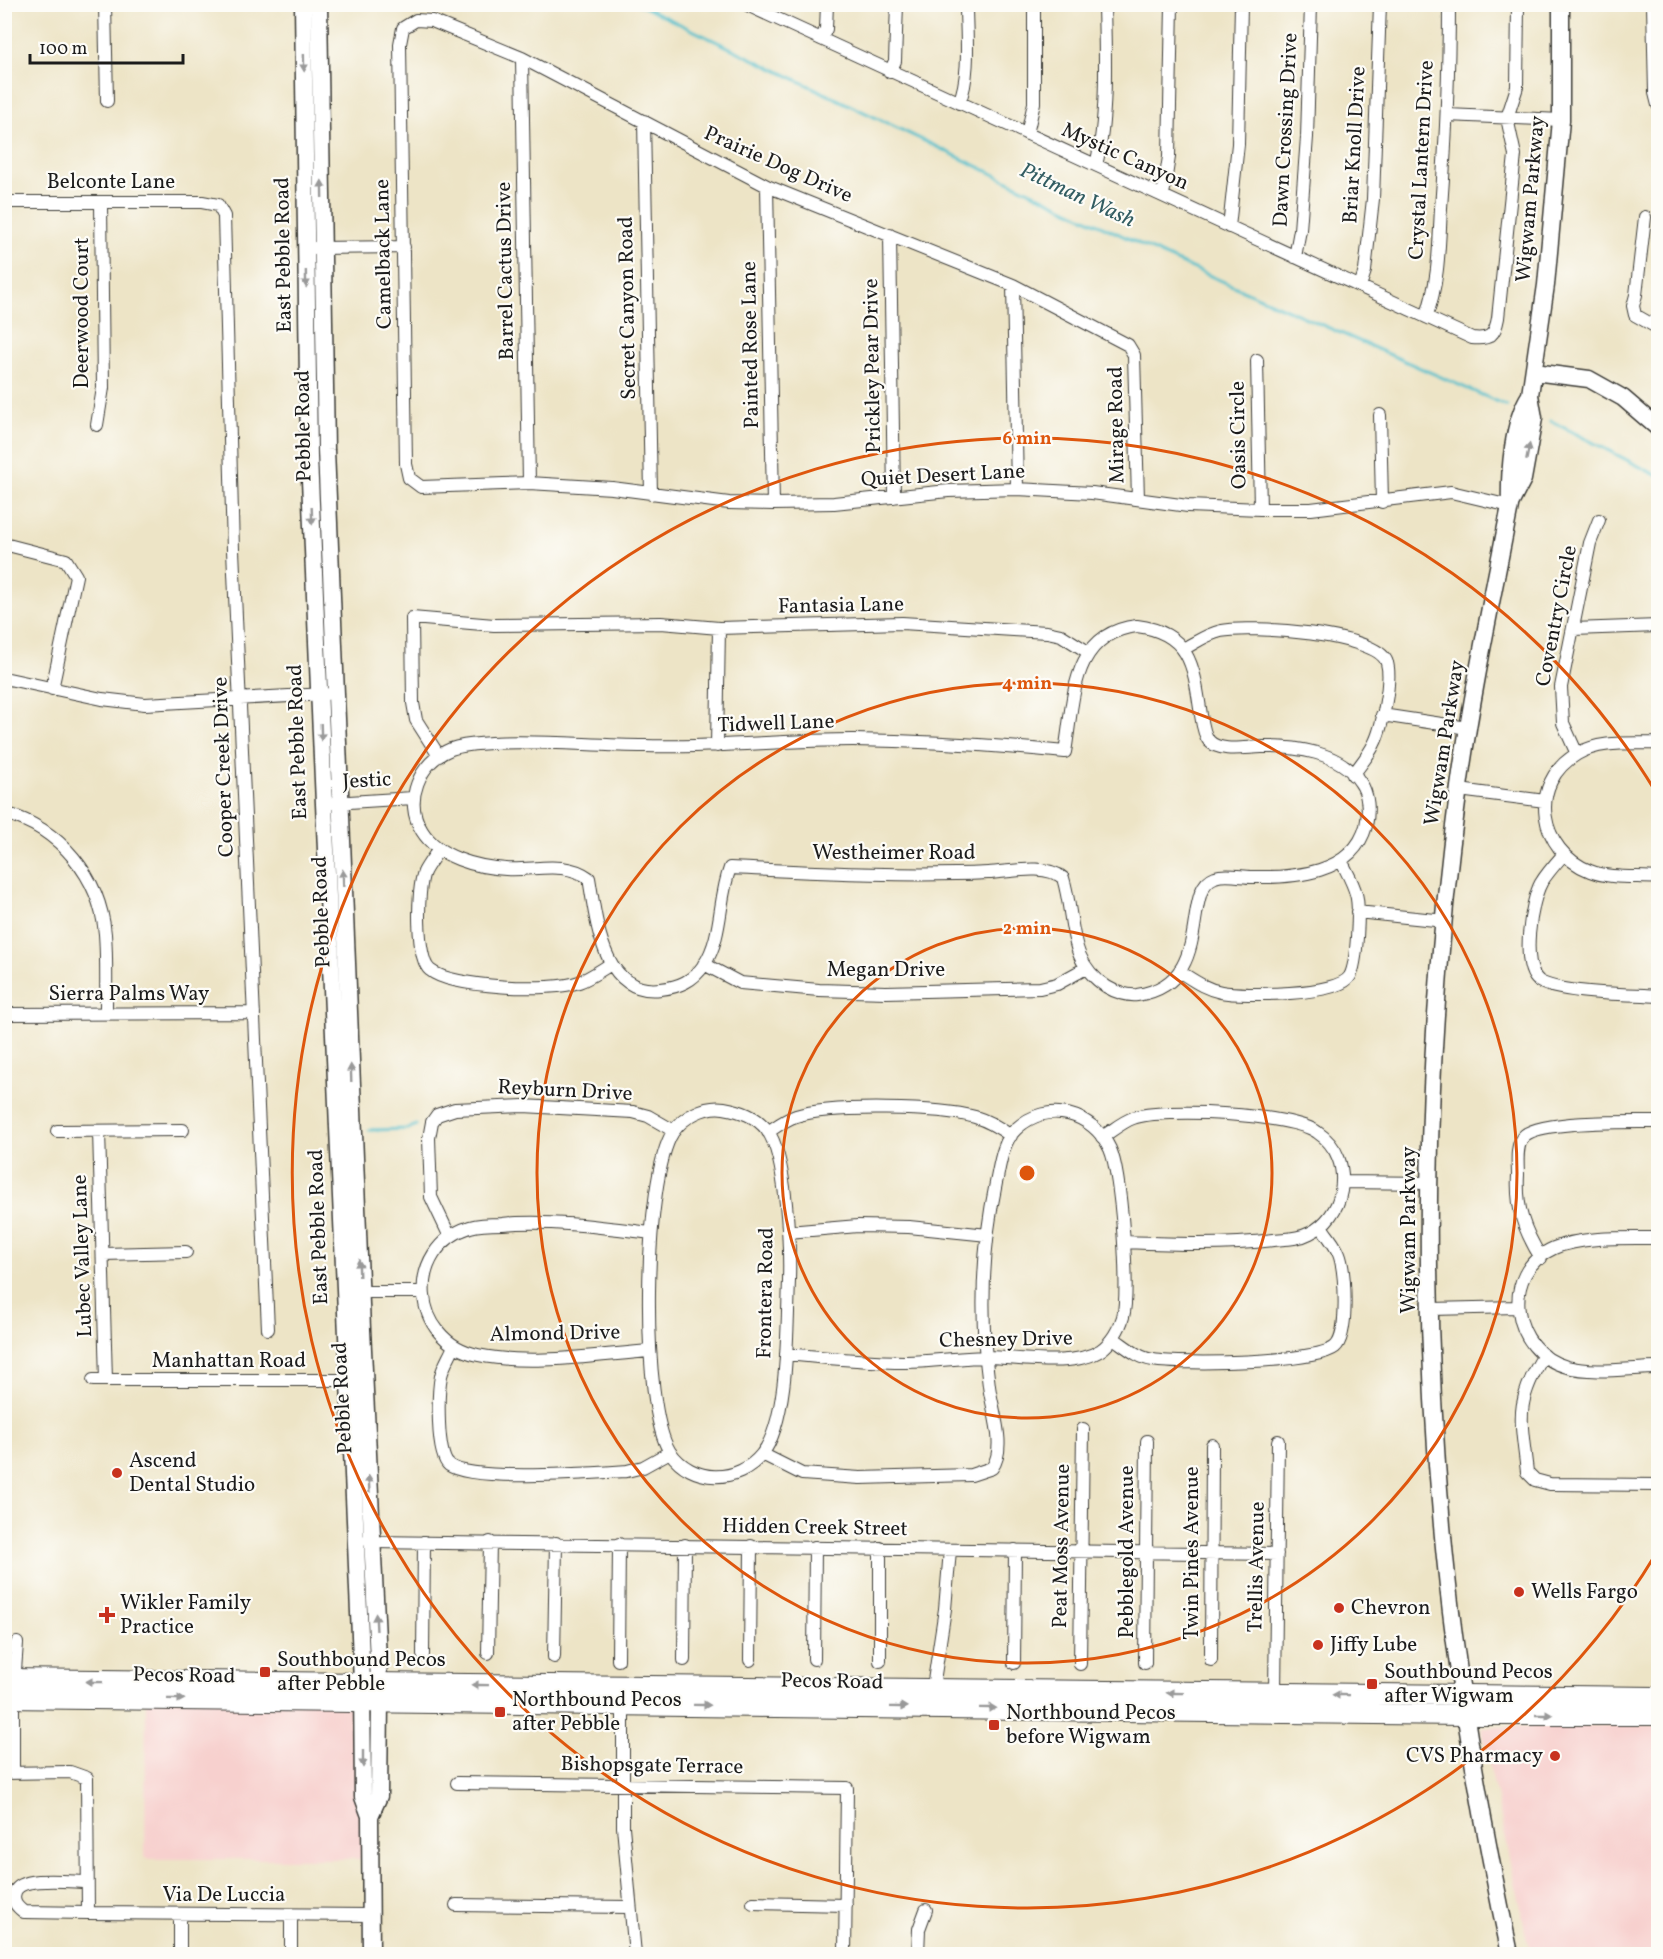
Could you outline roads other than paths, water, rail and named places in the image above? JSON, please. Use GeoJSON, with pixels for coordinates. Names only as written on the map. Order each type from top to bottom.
{"type":"FeatureCollection","features":[{"type":"Feature","properties":{"kind":"main road","name":"East Pebble Road"},"geometry":{"type":"LineString","coordinates":[[303,4],[309,457],[319,694],[332,803],[356,1380],[355,1535],[369,1690]]}},
{"type":"Feature","properties":{"kind":"main road","name":"Pebble Road"},"geometry":{"type":"LineString","coordinates":[[319,4],[326,450],[336,693],[332,803]]}},
{"type":"Feature","properties":{"kind":"main road","name":"Wigwam Parkway"},"geometry":{"type":"LineString","coordinates":[[1510,1954],[1489,1852],[1464,1706],[1446,1568],[1435,1420],[1430,1183],[1435,1042],[1459,790],[1468,728],[1510,506],[1523,479],[1534,418],[1530,395],[1546,285],[1561,120],[1561,4]]}},
{"type":"Feature","properties":{"kind":"main road"},"geometry":{"type":"LineString","coordinates":[[1534,372],[1589,379],[1623,398],[1659,428]]}},
{"type":"Feature","properties":{"kind":"main road","name":"Pebble Road"},"geometry":{"type":"LineString","coordinates":[[356,1380],[373,1542],[369,1690],[379,1796],[370,1816],[371,1954]]}},
{"type":"Feature","properties":{"kind":"main road","name":"Pecos Road"},"geometry":{"type":"LineString","coordinates":[[9,1689],[369,1690],[1464,1706],[1659,1697]]}},
{"type":"Feature","properties":{"kind":"main road","name":"Pecos Road"},"geometry":{"type":"LineString","coordinates":[[1233,1702],[1275,1694],[1659,1715]]}},
{"type":"Feature","properties":{"kind":"street"},"geometry":{"type":"LineString","coordinates":[[105,4],[106,101]]}},
{"type":"Feature","properties":{"kind":"street"},"geometry":{"type":"LineString","coordinates":[[821,39],[826,29],[827,4]]}},
{"type":"Feature","properties":{"kind":"street"},"geometry":{"type":"LineString","coordinates":[[890,72],[895,61],[897,4]]}},
{"type":"Feature","properties":{"kind":"street"},"geometry":{"type":"LineString","coordinates":[[959,103],[963,92],[965,66],[966,4]]}},
{"type":"Feature","properties":{"kind":"street"},"geometry":{"type":"LineString","coordinates":[[1028,134],[1034,103],[1034,4]]}},
{"type":"Feature","properties":{"kind":"street"},"geometry":{"type":"LineString","coordinates":[[1096,165],[1103,91],[1104,4]]}},
{"type":"Feature","properties":{"kind":"street"},"geometry":{"type":"LineString","coordinates":[[1162,195],[1170,146],[1172,4]]}},
{"type":"Feature","properties":{"kind":"street"},"geometry":{"type":"LineString","coordinates":[[1229,227],[1238,144],[1241,4]]}},
{"type":"Feature","properties":{"kind":"street","name":"Dawn Crossing Drive"},"geometry":{"type":"LineString","coordinates":[[1295,257],[1302,211],[1307,137],[1311,4]]}},
{"type":"Feature","properties":{"kind":"street","name":"Briar Knoll Drive"},"geometry":{"type":"LineString","coordinates":[[1360,286],[1368,252],[1373,199],[1380,4]]}},
{"type":"Feature","properties":{"kind":"street","name":"Crystal Lantern Drive"},"geometry":{"type":"LineString","coordinates":[[1426,317],[1433,292],[1437,260],[1447,115],[1449,4]]}},
{"type":"Feature","properties":{"kind":"street"},"geometry":{"type":"LineString","coordinates":[[1507,118],[1517,87],[1518,4]]}},
{"type":"Feature","properties":{"kind":"street"},"geometry":{"type":"LineString","coordinates":[[1653,4],[1658,104]]}},
{"type":"Feature","properties":{"kind":"street","name":"Mystic Canyon"},"geometry":{"type":"LineString","coordinates":[[750,6],[1472,338],[1490,338],[1496,330],[1498,318],[1515,155],[1507,118]]}},
{"type":"Feature","properties":{"kind":"street","name":"Prairie Dog Drive"},"geometry":{"type":"LineString","coordinates":[[409,25],[416,20],[432,21],[522,58],[767,186],[1013,285],[1070,313],[1128,345],[1131,350]]}},
{"type":"Feature","properties":{"kind":"street","name":"Camelback Lane"},"geometry":{"type":"LineString","coordinates":[[409,25],[403,28],[400,44],[406,464],[409,478],[415,482]]}},
{"type":"Feature","properties":{"kind":"street","name":"Barrel Cactus Drive"},"geometry":{"type":"LineString","coordinates":[[522,58],[529,483]]}},
{"type":"Feature","properties":{"kind":"street"},"geometry":{"type":"LineString","coordinates":[[1447,115],[1561,120]]}},
{"type":"Feature","properties":{"kind":"street","name":"Secret Canyon Road"},"geometry":{"type":"LineString","coordinates":[[644,121],[651,494]]}},
{"type":"Feature","properties":{"kind":"street","name":"Painted Rose Lane"},"geometry":{"type":"LineString","coordinates":[[767,186],[773,504]]}},
{"type":"Feature","properties":{"kind":"street","name":"Belconte Lane"},"geometry":{"type":"LineString","coordinates":[[4,202],[202,202],[218,206]]}},
{"type":"Feature","properties":{"kind":"street","name":"Deerwood Court"},"geometry":{"type":"LineString","coordinates":[[97,425],[103,388],[101,202]]}},
{"type":"Feature","properties":{"kind":"street","name":"Cooper Creek Drive"},"geometry":{"type":"LineString","coordinates":[[218,206],[226,225],[230,457],[268,1329]]}},
{"type":"Feature","properties":{"kind":"street"},"geometry":{"type":"LineString","coordinates":[[1645,217],[1633,306],[1635,315],[1659,328]]}},
{"type":"Feature","properties":{"kind":"street","name":"Prickley Pear Drive"},"geometry":{"type":"LineString","coordinates":[[890,235],[894,497]]}},
{"type":"Feature","properties":{"kind":"street"},"geometry":{"type":"LineString","coordinates":[[306,248],[404,247]]}},
{"type":"Feature","properties":{"kind":"street"},"geometry":{"type":"LineString","coordinates":[[1013,285],[1017,489]]}},
{"type":"Feature","properties":{"kind":"street","name":"Mirage Road"},"geometry":{"type":"LineString","coordinates":[[1131,350],[1134,355],[1138,500]]}},
{"type":"Feature","properties":{"kind":"street","name":"Oasis Circle"},"geometry":{"type":"LineString","coordinates":[[1257,360],[1260,509]]}},
{"type":"Feature","properties":{"kind":"street"},"geometry":{"type":"LineString","coordinates":[[1380,416],[1382,502]]}},
{"type":"Feature","properties":{"kind":"street","name":"Quiet Desert Lane"},"geometry":{"type":"LineString","coordinates":[[415,482],[421,487],[529,483],[612,488],[729,503],[773,504],[834,503],[948,491],[1017,489],[1092,493],[1188,506],[1260,509],[1311,509],[1450,492],[1510,506]]}},
{"type":"Feature","properties":{"kind":"street","name":"Coventry Circle"},"geometry":{"type":"LineString","coordinates":[[1577,754],[1563,723],[1560,706],[1572,629],[1590,543],[1599,520]]}},
{"type":"Feature","properties":{"kind":"street"},"geometry":{"type":"LineString","coordinates":[[4,544],[58,556],[73,567],[76,585],[52,689]]}},
{"type":"Feature","properties":{"kind":"street","name":"Fantasia Lane"},"geometry":{"type":"LineString","coordinates":[[438,756],[416,720],[413,704],[412,618],[494,625],[661,623],[719,628],[902,623],[1047,632],[1061,635],[1088,652]]}},
{"type":"Feature","properties":{"kind":"street"},"geometry":{"type":"LineString","coordinates":[[1086,968],[1094,979],[1112,991],[1134,996],[1157,990],[1180,972],[1191,948],[1205,884],[1216,876],[1265,878],[1315,872],[1341,860],[1362,839],[1368,816],[1361,782],[1345,765],[1300,750],[1265,747],[1234,748],[1218,746],[1208,740],[1202,723],[1195,676],[1183,649],[1179,643],[1155,628],[1137,626],[1110,633],[1088,652]]}},
{"type":"Feature","properties":{"kind":"street"},"geometry":{"type":"LineString","coordinates":[[1572,629],[1659,626]]}},
{"type":"Feature","properties":{"kind":"street"},"geometry":{"type":"LineString","coordinates":[[717,746],[719,628]]}},
{"type":"Feature","properties":{"kind":"street"},"geometry":{"type":"LineString","coordinates":[[1183,649],[1223,631],[1262,629],[1324,636],[1368,646],[1384,657],[1388,663],[1388,681],[1374,746],[1353,775]]}},
{"type":"Feature","properties":{"kind":"street","name":"Tidwell Lane"},"geometry":{"type":"LineString","coordinates":[[438,756],[466,745],[520,741],[644,747],[851,740],[986,744],[1065,752],[1080,671],[1088,652]]}},
{"type":"Feature","properties":{"kind":"street"},"geometry":{"type":"LineString","coordinates":[[4,678],[102,699],[145,704],[336,693]]}},
{"type":"Feature","properties":{"kind":"street"},"geometry":{"type":"LineString","coordinates":[[1382,715],[1468,728]]}},
{"type":"Feature","properties":{"kind":"street"},"geometry":{"type":"LineString","coordinates":[[1659,743],[1599,745],[1577,754],[1559,769],[1548,787],[1545,801],[1545,817],[1552,842],[1579,867],[1593,873],[1659,878]]}},
{"type":"Feature","properties":{"kind":"street"},"geometry":{"type":"LineString","coordinates":[[438,756],[426,767],[413,798],[422,830],[439,849],[455,858],[506,869],[577,870],[589,878],[601,944],[619,974],[634,984],[656,990],[677,987],[695,976],[704,964]]}},
{"type":"Feature","properties":{"kind":"street"},"geometry":{"type":"LineString","coordinates":[[1459,790],[1545,801]]}},
{"type":"Feature","properties":{"kind":"street","name":"Jestic"},"geometry":{"type":"LineString","coordinates":[[332,803],[413,798]]}},
{"type":"Feature","properties":{"kind":"street"},"geometry":{"type":"LineString","coordinates":[[4,813],[40,828],[60,842],[88,879],[101,910],[105,934],[106,1014]]}},
{"type":"Feature","properties":{"kind":"street"},"geometry":{"type":"LineString","coordinates":[[439,849],[424,873],[419,894],[422,962],[430,971],[447,978],[525,988],[568,986],[581,982],[611,964]]}},
{"type":"Feature","properties":{"kind":"street"},"geometry":{"type":"LineString","coordinates":[[1564,854],[1541,883],[1534,899],[1528,952],[1534,975],[1541,982],[1559,987],[1659,996]]}},
{"type":"Feature","properties":{"kind":"street"},"geometry":{"type":"LineString","coordinates":[[1180,972],[1207,989],[1222,993],[1260,995],[1336,986],[1344,983],[1351,976],[1357,896],[1341,860]]}},
{"type":"Feature","properties":{"kind":"street","name":"Westheimer Road"},"geometry":{"type":"LineString","coordinates":[[704,964],[716,942],[725,882],[730,868],[827,873],[964,874],[1048,870],[1063,878],[1076,946],[1086,968]]}},
{"type":"Feature","properties":{"kind":"street"},"geometry":{"type":"LineString","coordinates":[[1357,912],[1445,921]]}},
{"type":"Feature","properties":{"kind":"street","name":"Megan Drive"},"geometry":{"type":"LineString","coordinates":[[704,964],[740,983],[886,992],[1041,988],[1057,984],[1086,968]]}},
{"type":"Feature","properties":{"kind":"street","name":"Sierra Palms Way"},"geometry":{"type":"LineString","coordinates":[[4,1014],[254,1013]]}},
{"type":"Feature","properties":{"kind":"street","name":"Reyburn Drive"},"geometry":{"type":"LineString","coordinates":[[450,1237],[431,1197],[429,1138],[432,1122],[437,1115],[455,1109],[578,1107],[633,1112],[648,1116],[674,1131]]}},
{"type":"Feature","properties":{"kind":"street"},"geometry":{"type":"LineString","coordinates":[[1011,1136],[995,1124],[973,1116],[905,1110],[863,1109],[804,1114],[793,1117],[768,1132],[743,1112],[720,1108],[697,1112],[682,1121],[665,1146],[651,1233],[648,1291],[650,1351],[657,1413],[663,1441],[675,1460],[694,1473],[716,1477],[737,1473],[755,1464],[762,1454],[802,1474],[860,1478],[971,1475],[992,1468],[995,1464],[998,1441],[986,1357],[983,1297],[988,1235],[1003,1149],[1011,1136],[1014,1130],[1032,1118],[1063,1112],[1095,1126],[1111,1150],[1116,1168],[1124,1242],[1123,1317],[1113,1338],[1138,1355],[1152,1360],[1214,1362],[1258,1360],[1317,1353],[1335,1348],[1342,1337],[1344,1324],[1342,1267],[1339,1254],[1321,1226]]}},
{"type":"Feature","properties":{"kind":"street"},"geometry":{"type":"LineString","coordinates":[[1102,1137],[1132,1118],[1147,1115],[1219,1115],[1300,1124],[1317,1131],[1329,1142],[1344,1172],[1340,1201],[1321,1226],[1296,1238],[1198,1245],[1124,1242]]}},
{"type":"Feature","properties":{"kind":"street"},"geometry":{"type":"LineString","coordinates":[[1541,1258],[1525,1231],[1519,1214],[1516,1194],[1520,1144],[1525,1136],[1543,1128],[1623,1121],[1659,1122]]}},
{"type":"Feature","properties":{"kind":"street"},"geometry":{"type":"LineString","coordinates":[[57,1131],[183,1130]]}},
{"type":"Feature","properties":{"kind":"street","name":"Lubec Valley Lane"},"geometry":{"type":"LineString","coordinates":[[99,1131],[106,1380]]}},
{"type":"Feature","properties":{"kind":"street","name":"Frontera Road"},"geometry":{"type":"LineString","coordinates":[[762,1454],[770,1445],[778,1415],[786,1354],[790,1251],[781,1175],[768,1132]]}},
{"type":"Feature","properties":{"kind":"street"},"geometry":{"type":"LineString","coordinates":[[1343,1182],[1430,1183]]}},
{"type":"Feature","properties":{"kind":"street"},"geometry":{"type":"LineString","coordinates":[[352,1293],[422,1292],[428,1263],[450,1237],[474,1226],[520,1222],[575,1223],[651,1233]]}},
{"type":"Feature","properties":{"kind":"street"},"geometry":{"type":"LineString","coordinates":[[788,1232],[858,1226],[909,1227],[988,1235]]}},
{"type":"Feature","properties":{"kind":"street"},"geometry":{"type":"LineString","coordinates":[[1659,1238],[1568,1243],[1552,1249],[1531,1266],[1519,1291],[1518,1307],[1519,1322],[1533,1347],[1554,1362],[1576,1368],[1659,1368]]}},
{"type":"Feature","properties":{"kind":"street"},"geometry":{"type":"LineString","coordinates":[[103,1254],[186,1252]]}},
{"type":"Feature","properties":{"kind":"street","name":"Almond Drive"},"geometry":{"type":"LineString","coordinates":[[422,1292],[431,1323],[454,1346],[477,1355],[517,1358],[578,1357],[650,1351]]}},
{"type":"Feature","properties":{"kind":"street"},"geometry":{"type":"LineString","coordinates":[[1431,1309],[1518,1307]]}},
{"type":"Feature","properties":{"kind":"street","name":"Chesney Drive"},"geometry":{"type":"LineString","coordinates":[[786,1354],[908,1362],[986,1357],[1079,1360],[1102,1349],[1113,1338]]}},
{"type":"Feature","properties":{"kind":"street"},"geometry":{"type":"LineString","coordinates":[[454,1346],[442,1372],[439,1387],[441,1448],[445,1461],[451,1467],[466,1472],[582,1474],[643,1467],[670,1452]]}},
{"type":"Feature","properties":{"kind":"street"},"geometry":{"type":"LineString","coordinates":[[1544,1355],[1524,1394],[1521,1414],[1527,1472],[1535,1480],[1550,1484],[1659,1485]]}},
{"type":"Feature","properties":{"kind":"street","name":"Manhattan Road"},"geometry":{"type":"LineString","coordinates":[[93,1380],[356,1380]]}},
{"type":"Feature","properties":{"kind":"street","name":"Peat Moss Avenue"},"geometry":{"type":"LineString","coordinates":[[1080,1664],[1083,1429]]}},
{"type":"Feature","properties":{"kind":"street","name":"Pebblegold Avenue"},"geometry":{"type":"LineString","coordinates":[[1145,1663],[1148,1552],[1147,1441]]}},
{"type":"Feature","properties":{"kind":"street","name":"Trellis Avenue"},"geometry":{"type":"LineString","coordinates":[[1275,1694],[1278,1441]]}},
{"type":"Feature","properties":{"kind":"street","name":"Twin Pines Avenue"},"geometry":{"type":"LineString","coordinates":[[1210,1660],[1212,1445]]}},
{"type":"Feature","properties":{"kind":"street","name":"Hidden Creek Street"},"geometry":{"type":"LineString","coordinates":[[355,1535],[373,1542],[1277,1554]]}},
{"type":"Feature","properties":{"kind":"street"},"geometry":{"type":"LineString","coordinates":[[423,1655],[424,1542]]}},
{"type":"Feature","properties":{"kind":"street"},"geometry":{"type":"LineString","coordinates":[[488,1653],[490,1542]]}},
{"type":"Feature","properties":{"kind":"street"},"geometry":{"type":"LineString","coordinates":[[554,1657],[556,1543]]}},
{"type":"Feature","properties":{"kind":"street"},"geometry":{"type":"LineString","coordinates":[[618,1659],[619,1544]]}},
{"type":"Feature","properties":{"kind":"street"},"geometry":{"type":"LineString","coordinates":[[684,1660],[685,1545]]}},
{"type":"Feature","properties":{"kind":"street"},"geometry":{"type":"LineString","coordinates":[[750,1660],[751,1546]]}},
{"type":"Feature","properties":{"kind":"street"},"geometry":{"type":"LineString","coordinates":[[814,1659],[815,1547]]}},
{"type":"Feature","properties":{"kind":"street"},"geometry":{"type":"LineString","coordinates":[[880,1548],[880,1661]]}},
{"type":"Feature","properties":{"kind":"street"},"geometry":{"type":"LineString","coordinates":[[931,1699],[945,1609],[950,1550]]}},
{"type":"Feature","properties":{"kind":"street"},"geometry":{"type":"LineString","coordinates":[[1014,1663],[1015,1550]]}},
{"type":"Feature","properties":{"kind":"street"},"geometry":{"type":"LineString","coordinates":[[17,1643],[9,1689],[9,1773],[70,1772],[87,1778],[88,1908],[24,1912],[14,1902],[16,1889],[26,1881],[87,1882]]}},
{"type":"Feature","properties":{"kind":"street"},"geometry":{"type":"LineString","coordinates":[[623,1695],[623,1785],[629,1907],[635,1954]]}},
{"type":"Feature","properties":{"kind":"street","name":"Bishopsgate Terrace"},"geometry":{"type":"LineString","coordinates":[[457,1783],[847,1788],[846,1905]]}},
{"type":"Feature","properties":{"kind":"street"},"geometry":{"type":"LineString","coordinates":[[753,1903],[846,1905],[845,1954]]}},
{"type":"Feature","properties":{"kind":"street"},"geometry":{"type":"LineString","coordinates":[[456,1905],[629,1907]]}},
{"type":"Feature","properties":{"kind":"street","name":"Via De Luccia"},"geometry":{"type":"LineString","coordinates":[[88,1908],[180,1914],[371,1915]]}},
{"type":"Feature","properties":{"kind":"street"},"geometry":{"type":"LineString","coordinates":[[918,1954],[919,1929],[926,1910]]}},
{"type":"Feature","properties":{"kind":"street"},"geometry":{"type":"LineString","coordinates":[[180,1914],[180,1954]]}},
{"type":"Feature","properties":{"kind":"street"},"geometry":{"type":"LineString","coordinates":[[291,1915],[291,1954]]}},
{"type":"Feature","properties":{"kind":"waterway","name":"Pittman Wash"},"geometry":{"type":"LineString","coordinates":[[638,4],[1167,257],[1507,406]]}},
{"type":"Feature","properties":{"kind":"waterway","name":"Pittman Wash"},"geometry":{"type":"LineString","coordinates":[[1551,421],[1658,476]]}},
{"type":"Feature","properties":{"kind":"waterway"},"geometry":{"type":"LineString","coordinates":[[369,1130],[408,1129],[416,1125]]}},
{"type":"Feature","properties":{"kind":"place","name":"Ascend Dental Studio"},"geometry":{"type":"Point","coordinates":[117,1473]}},
{"type":"Feature","properties":{"kind":"place","name":"Wells Fargo"},"geometry":{"type":"Point","coordinates":[1519,1592]}},
{"type":"Feature","properties":{"kind":"place","name":"Chevron"},"geometry":{"type":"Point","coordinates":[1339,1608]}},
{"type":"Feature","properties":{"kind":"place","name":"Wikler Family Practice"},"geometry":{"type":"Point","coordinates":[107,1615]}},
{"type":"Feature","properties":{"kind":"place","name":"Jiffy Lube"},"geometry":{"type":"Point","coordinates":[1318,1645]}},
{"type":"Feature","properties":{"kind":"place","name":"Southbound Pecos after Pebble"},"geometry":{"type":"Point","coordinates":[265,1672]}},
{"type":"Feature","properties":{"kind":"place","name":"Southbound Pecos after Wigwam"},"geometry":{"type":"Point","coordinates":[1372,1684]}},
{"type":"Feature","properties":{"kind":"place","name":"Northbound Pecos after Pebble"},"geometry":{"type":"Point","coordinates":[500,1712]}},
{"type":"Feature","properties":{"kind":"place","name":"Northbound Pecos before Wigwam"},"geometry":{"type":"Point","coordinates":[994,1725]}},
{"type":"Feature","properties":{"kind":"place","name":"CVS Pharmacy"},"geometry":{"type":"Point","coordinates":[1555,1756]}}]}
